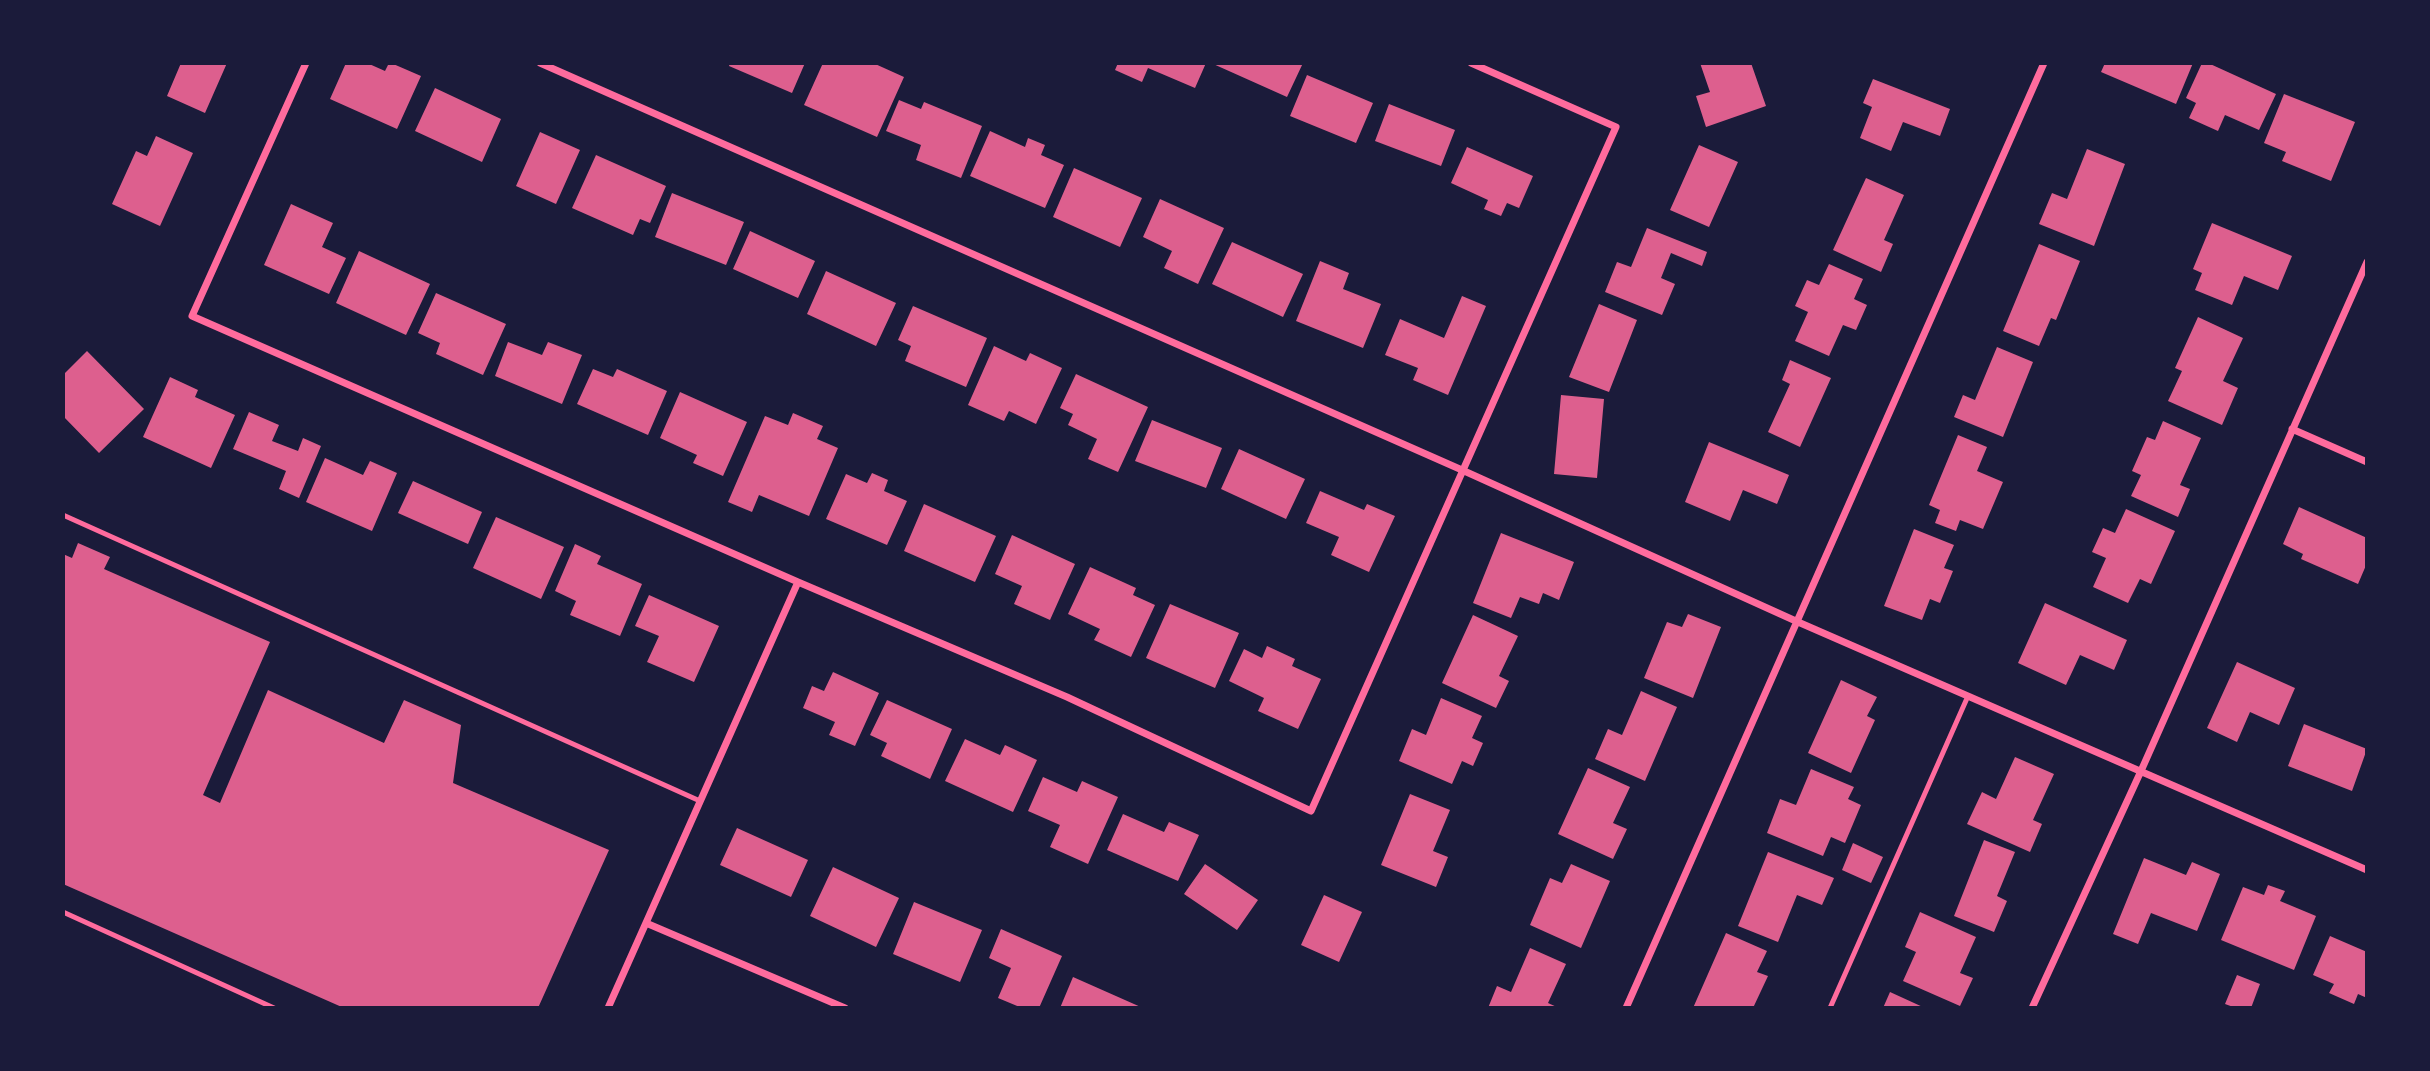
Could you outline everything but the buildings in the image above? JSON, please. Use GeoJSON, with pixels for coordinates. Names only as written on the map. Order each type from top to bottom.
{"type":"FeatureCollection","features":[{"type":"Feature","properties":{"kind":"street"},"geometry":{"type":"LineString","coordinates":[[306,63],[192,316],[1067,697],[1311,811],[1616,127],[1471,63]]}},
{"type":"Feature","properties":{"kind":"street"},"geometry":{"type":"LineString","coordinates":[[540,63],[1462,470],[1798,622],[2367,870]]}},
{"type":"Feature","properties":{"kind":"street"},"geometry":{"type":"LineString","coordinates":[[1626,1008],[2044,63]]}},
{"type":"Feature","properties":{"kind":"street"},"geometry":{"type":"LineString","coordinates":[[2032,1008],[2141,771],[2367,261]]}},
{"type":"Feature","properties":{"kind":"street"},"geometry":{"type":"LineString","coordinates":[[2291,429],[2367,462]]}},
{"type":"Feature","properties":{"kind":"street"},"geometry":{"type":"LineString","coordinates":[[608,1008],[798,582]]}},
{"type":"Feature","properties":{"kind":"street"},"geometry":{"type":"LineString","coordinates":[[646,923],[845,1008]]}},
{"type":"Feature","properties":{"kind":"lane"},"geometry":{"type":"LineString","coordinates":[[63,515],[701,801]]}},
{"type":"Feature","properties":{"kind":"lane"},"geometry":{"type":"LineString","coordinates":[[1830,1008],[1968,696]]}},
{"type":"Feature","properties":{"kind":"lane"},"geometry":{"type":"LineString","coordinates":[[63,912],[274,1008]]}}]}
